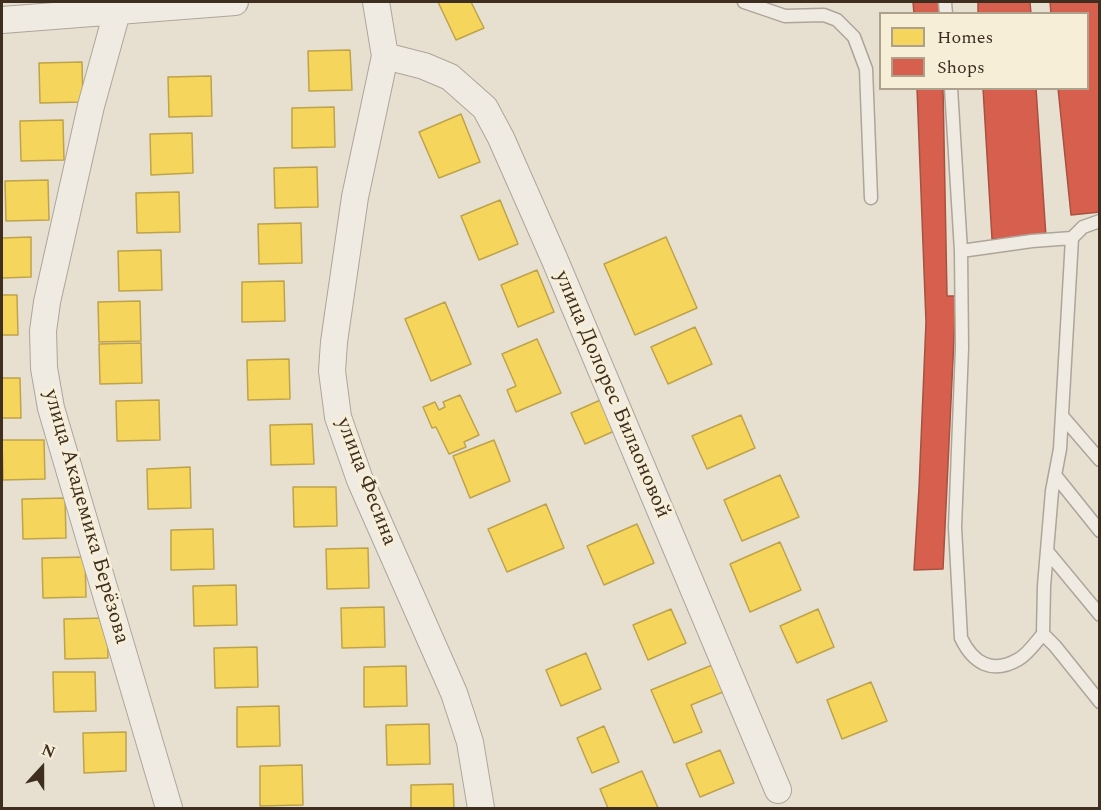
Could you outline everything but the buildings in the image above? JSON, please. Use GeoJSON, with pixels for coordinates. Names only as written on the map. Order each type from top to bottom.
{"type":"FeatureCollection","features":[{"type":"Feature","properties":{"kind":"street"},"geometry":{"type":"LineString","coordinates":[[2,20],[235,2]]}},
{"type":"Feature","properties":{"kind":"street","name":"улица Фесина"},"geometry":{"type":"LineString","coordinates":[[376,2],[385,56],[355,197],[334,342],[332,371],[338,417],[360,480],[454,693],[470,742],[481,808]]}},
{"type":"Feature","properties":{"kind":"street","name":"улица Академика Берёзова"},"geometry":{"type":"LineString","coordinates":[[117,12],[91,106],[47,302],[43,331],[44,368],[51,408],[169,808]]}},
{"type":"Feature","properties":{"kind":"street","name":"улица Долорес Билаоновой"},"geometry":{"type":"LineString","coordinates":[[385,56],[424,66],[450,77],[485,108],[501,138],[554,258],[778,790]]}},
{"type":"Feature","properties":{"kind":"lane"},"geometry":{"type":"LineString","coordinates":[[744,2],[785,16],[824,15],[837,20],[854,37],[866,69],[871,198]]}},
{"type":"Feature","properties":{"kind":"lane"},"geometry":{"type":"LineString","coordinates":[[951,90],[961,251],[962,348],[955,527],[961,638],[968,654],[987,666],[1002,665],[1020,659],[1042,634],[1052,491],[1060,449],[1072,238],[1083,226],[1100,221]]}},
{"type":"Feature","properties":{"kind":"lane"},"geometry":{"type":"LineString","coordinates":[[961,251],[1072,238]]}},
{"type":"Feature","properties":{"kind":"lane"},"geometry":{"type":"LineString","coordinates":[[1062,416],[1100,460]]}},
{"type":"Feature","properties":{"kind":"lane"},"geometry":{"type":"LineString","coordinates":[[1055,475],[1100,531]]}},
{"type":"Feature","properties":{"kind":"lane"},"geometry":{"type":"LineString","coordinates":[[1047,551],[1100,615]]}},
{"type":"Feature","properties":{"kind":"lane"},"geometry":{"type":"LineString","coordinates":[[1042,634],[1055,646],[1100,702]]}}]}
